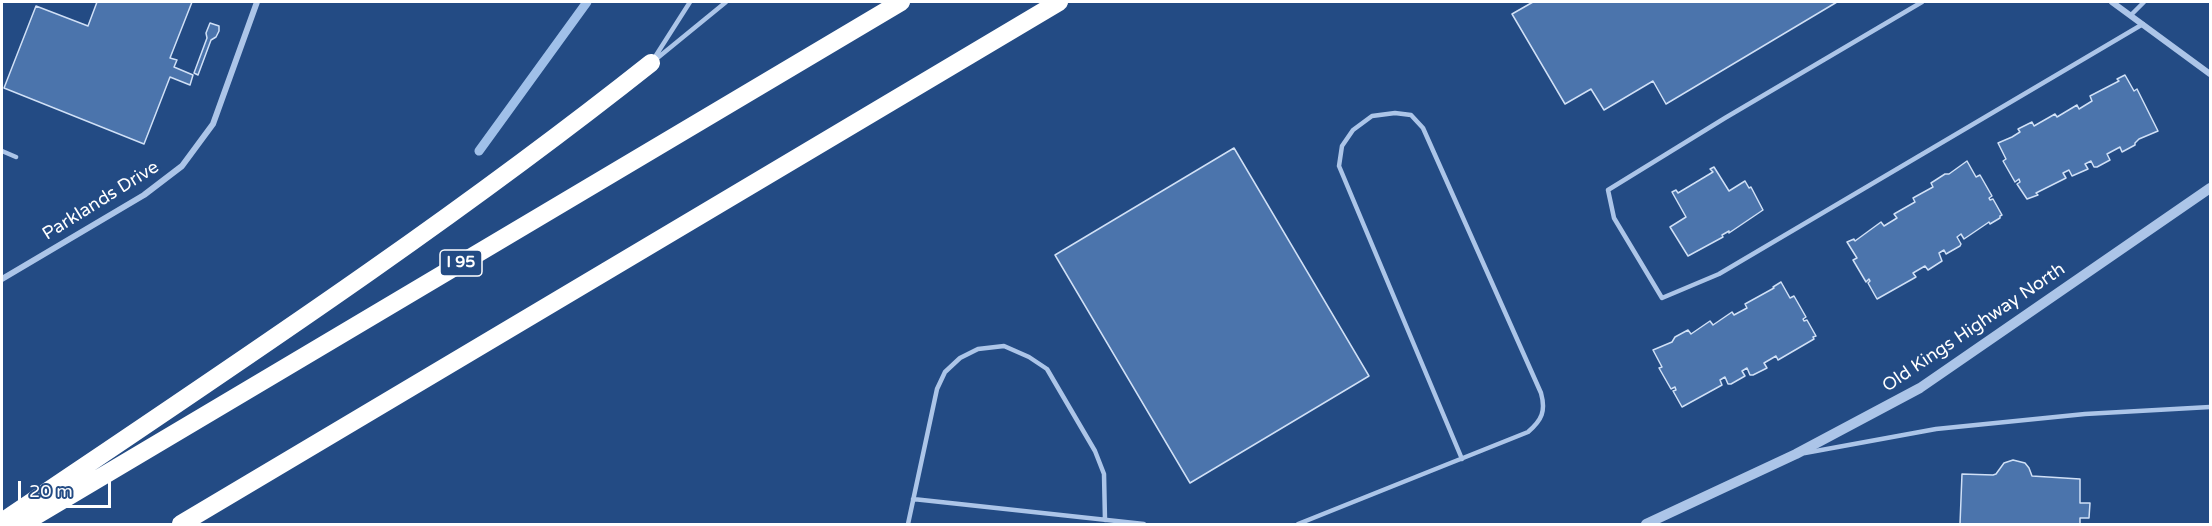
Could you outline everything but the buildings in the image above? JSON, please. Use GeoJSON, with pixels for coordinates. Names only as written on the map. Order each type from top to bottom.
{"type":"FeatureCollection","features":[{"type":"Feature","properties":{"kind":"highway","name":"I 95"},"geometry":{"type":"LineString","coordinates":[[22,525],[901,2]]}},
{"type":"Feature","properties":{"kind":"highway"},"geometry":{"type":"LineString","coordinates":[[181,525],[1059,2]]}},
{"type":"Feature","properties":{"kind":"highway"},"geometry":{"type":"LineString","coordinates":[[2,522],[429,231],[578,121],[651,63]]}},
{"type":"Feature","properties":{"kind":"street","name":"Parklands Drive"},"geometry":{"type":"LineString","coordinates":[[2,279],[144,195],[182,166],[213,124],[257,2]]}},
{"type":"Feature","properties":{"kind":"street"},"geometry":{"type":"LineString","coordinates":[[2112,2],[2211,74]]}},
{"type":"Feature","properties":{"kind":"street","name":"Old Kings Highway North"},"geometry":{"type":"LineString","coordinates":[[1646,525],[1796,454],[1920,388],[2211,188]]}},
{"type":"Feature","properties":{"kind":"lane"},"geometry":{"type":"LineString","coordinates":[[651,63],[690,2]]}},
{"type":"Feature","properties":{"kind":"lane"},"geometry":{"type":"LineString","coordinates":[[651,63],[726,2]]}},
{"type":"Feature","properties":{"kind":"lane"},"geometry":{"type":"LineString","coordinates":[[1922,2],[1608,190],[1614,218],[1662,298],[1719,274],[2143,24]]}},
{"type":"Feature","properties":{"kind":"lane"},"geometry":{"type":"LineString","coordinates":[[2131,15],[2144,2]]}},
{"type":"Feature","properties":{"kind":"lane"},"geometry":{"type":"LineString","coordinates":[[1298,525],[1462,459],[1528,432],[1538,424],[1543,414],[1544,404],[1541,393],[1423,128],[1411,115],[1395,113],[1372,116],[1353,130],[1342,146],[1339,166],[1462,459]]}},
{"type":"Feature","properties":{"kind":"lane"},"geometry":{"type":"LineString","coordinates":[[2,151],[16,157]]}},
{"type":"Feature","properties":{"kind":"lane"},"geometry":{"type":"LineString","coordinates":[[908,525],[937,389],[945,372],[960,358],[978,349],[1004,346],[1029,357],[1047,369],[1089,441],[1104,474],[1105,520]]}},
{"type":"Feature","properties":{"kind":"lane"},"geometry":{"type":"LineString","coordinates":[[1796,454],[1936,429],[2085,414],[2211,407]]}},
{"type":"Feature","properties":{"kind":"lane"},"geometry":{"type":"LineString","coordinates":[[913,499],[1144,525]]}},
{"type":"Feature","properties":{"kind":"waterway"},"geometry":{"type":"LineString","coordinates":[[479,151],[587,2]]}}]}
